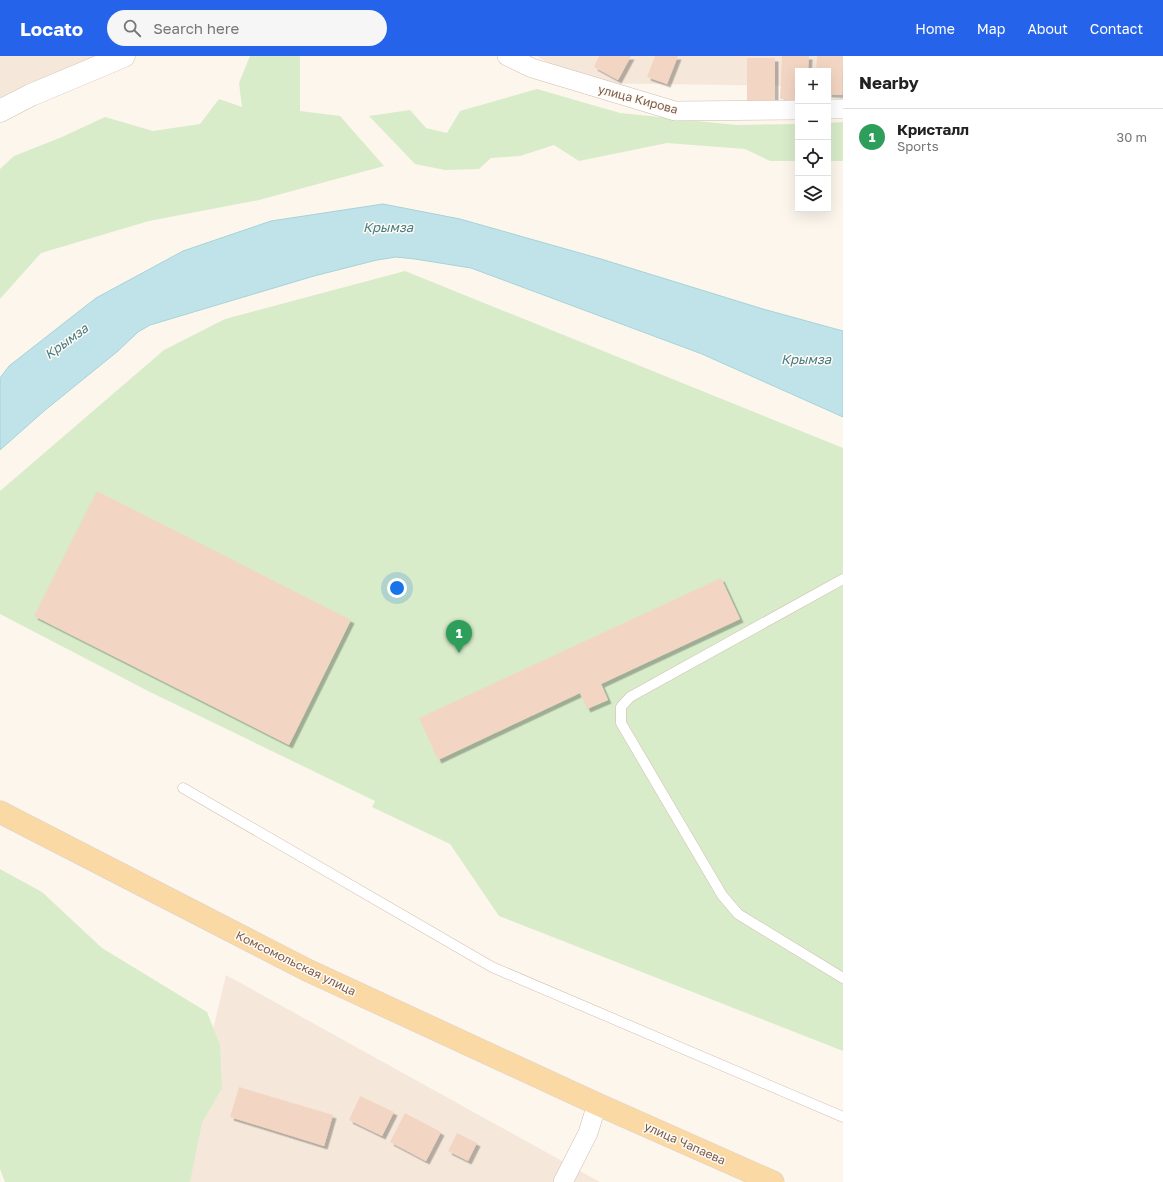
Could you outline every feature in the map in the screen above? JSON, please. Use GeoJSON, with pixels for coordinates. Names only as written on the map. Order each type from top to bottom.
{"type":"FeatureCollection","features":[{"type":"Feature","properties":{"kind":"main road"},"geometry":{"type":"LineString","coordinates":[[0,111],[31,95],[124,56]]}},
{"type":"Feature","properties":{"kind":"main road","name":"Комсомольская улица"},"geometry":{"type":"LineString","coordinates":[[0,812],[32,830],[307,970],[597,1104]]}},
{"type":"Feature","properties":{"kind":"main road","name":"улица Чапаева"},"geometry":{"type":"LineString","coordinates":[[597,1104],[773,1182]]}},
{"type":"Feature","properties":{"kind":"street","name":"улица Кирова"},"geometry":{"type":"LineString","coordinates":[[507,56],[532,68],[675,111],[795,110]]}},
{"type":"Feature","properties":{"kind":"street"},"geometry":{"type":"LineString","coordinates":[[831,109],[843,109]]}},
{"type":"Feature","properties":{"kind":"street"},"geometry":{"type":"LineString","coordinates":[[563,1182],[588,1133],[597,1104]]}},
{"type":"Feature","properties":{"kind":"lane"},"geometry":{"type":"LineString","coordinates":[[843,579],[630,697],[621,707],[621,723],[722,895],[738,914],[843,978]]}},
{"type":"Feature","properties":{"kind":"lane"},"geometry":{"type":"LineString","coordinates":[[182,788],[492,967],[843,1117]]}},
{"type":"Feature","properties":{"kind":"shaded area"},"geometry":{"type":"Polygon","coordinates":[[[0,56],[111,56],[0,106],[0,56]]]}},
{"type":"Feature","properties":{"kind":"shaded area"},"geometry":{"type":"Polygon","coordinates":[[[537,56],[843,56],[843,87],[831,87],[831,68],[795,68],[795,86],[581,83],[537,56]]]}},
{"type":"Feature","properties":{"kind":"shaded area"},"geometry":{"type":"Polygon","coordinates":[[[226,975],[600,1182],[177,1182],[226,975]]]}},
{"type":"Feature","properties":{"kind":"green space"},"geometry":{"type":"Polygon","coordinates":[[[250,56],[300,56],[300,111],[340,116],[384,166],[259,200],[149,221],[41,253],[0,299],[0,169],[14,156],[62,137],[105,117],[153,131],[200,124],[219,99],[242,107],[239,83],[250,56]]]}},
{"type":"Feature","properties":{"kind":"green space"},"geometry":{"type":"Polygon","coordinates":[[[537,89],[620,113],[736,125],[795,124],[795,161],[770,161],[745,149],[667,143],[579,161],[554,145],[520,156],[491,158],[479,169],[445,170],[415,164],[369,116],[410,110],[426,128],[447,133],[460,111],[537,89]]]}},
{"type":"Feature","properties":{"kind":"green space"},"geometry":{"type":"Polygon","coordinates":[[[843,122],[843,161],[831,161],[831,123],[843,122]]]}},
{"type":"Feature","properties":{"kind":"green space"},"geometry":{"type":"Polygon","coordinates":[[[405,271],[843,448],[843,1051],[499,916],[450,844],[372,807],[375,801],[150,692],[0,614],[0,491],[164,350],[225,319],[405,271]]]}},
{"type":"Feature","properties":{"kind":"green space"},"geometry":{"type":"Polygon","coordinates":[[[0,869],[42,892],[102,948],[207,1012],[220,1045],[222,1088],[202,1123],[190,1182],[5,1182],[0,1169],[0,869]]]}},
{"type":"Feature","properties":{"kind":"water","name":"Крымза"},"geometry":{"type":"Polygon","coordinates":[[[383,204],[460,219],[601,259],[763,309],[843,331],[843,417],[702,354],[471,268],[396,257],[377,260],[314,276],[150,325],[138,332],[118,351],[44,411],[0,450],[0,378],[9,366],[96,298],[183,251],[271,221],[383,204]]]}},
{"type":"Feature","properties":{"kind":"building"},"geometry":{"type":"Polygon","coordinates":[[[599,56],[631,56],[618,80],[594,67],[599,56]]]}},
{"type":"Feature","properties":{"kind":"building"},"geometry":{"type":"Polygon","coordinates":[[[655,56],[678,56],[667,84],[647,77],[655,56]]]}},
{"type":"Feature","properties":{"kind":"building"},"geometry":{"type":"Polygon","coordinates":[[[782,56],[809,56],[808,68],[795,68],[795,100],[780,99],[782,56]]]}},
{"type":"Feature","properties":{"kind":"building"},"geometry":{"type":"Polygon","coordinates":[[[817,56],[843,56],[842,95],[831,94],[831,68],[816,68],[817,56]]]}},
{"type":"Feature","properties":{"kind":"building"},"geometry":{"type":"Polygon","coordinates":[[[747,58],[775,58],[775,104],[747,104],[747,58]]]}},
{"type":"Feature","properties":{"kind":"building"},"geometry":{"type":"Polygon","coordinates":[[[97,491],[351,620],[289,745],[34,616],[97,491]]]}},
{"type":"Feature","properties":{"kind":"building"},"geometry":{"type":"Polygon","coordinates":[[[721,578],[740,619],[601,684],[608,700],[587,709],[580,693],[438,760],[419,718],[721,578]]]}},
{"type":"Feature","properties":{"kind":"building"},"geometry":{"type":"Polygon","coordinates":[[[239,1087],[333,1115],[324,1146],[230,1117],[239,1087]]]}},
{"type":"Feature","properties":{"kind":"building"},"geometry":{"type":"Polygon","coordinates":[[[360,1096],[394,1112],[382,1136],[349,1120],[360,1096]]]}},
{"type":"Feature","properties":{"kind":"building"},"geometry":{"type":"Polygon","coordinates":[[[405,1113],[441,1132],[426,1161],[390,1142],[405,1113]]]}},
{"type":"Feature","properties":{"kind":"building"},"geometry":{"type":"Polygon","coordinates":[[[457,1133],[477,1143],[468,1161],[448,1151],[457,1133]]]}},
{"type":"Feature","properties":{"kind":"place","name":"Кристалл"},"geometry":{"type":"Point","coordinates":[459,653]}}]}
